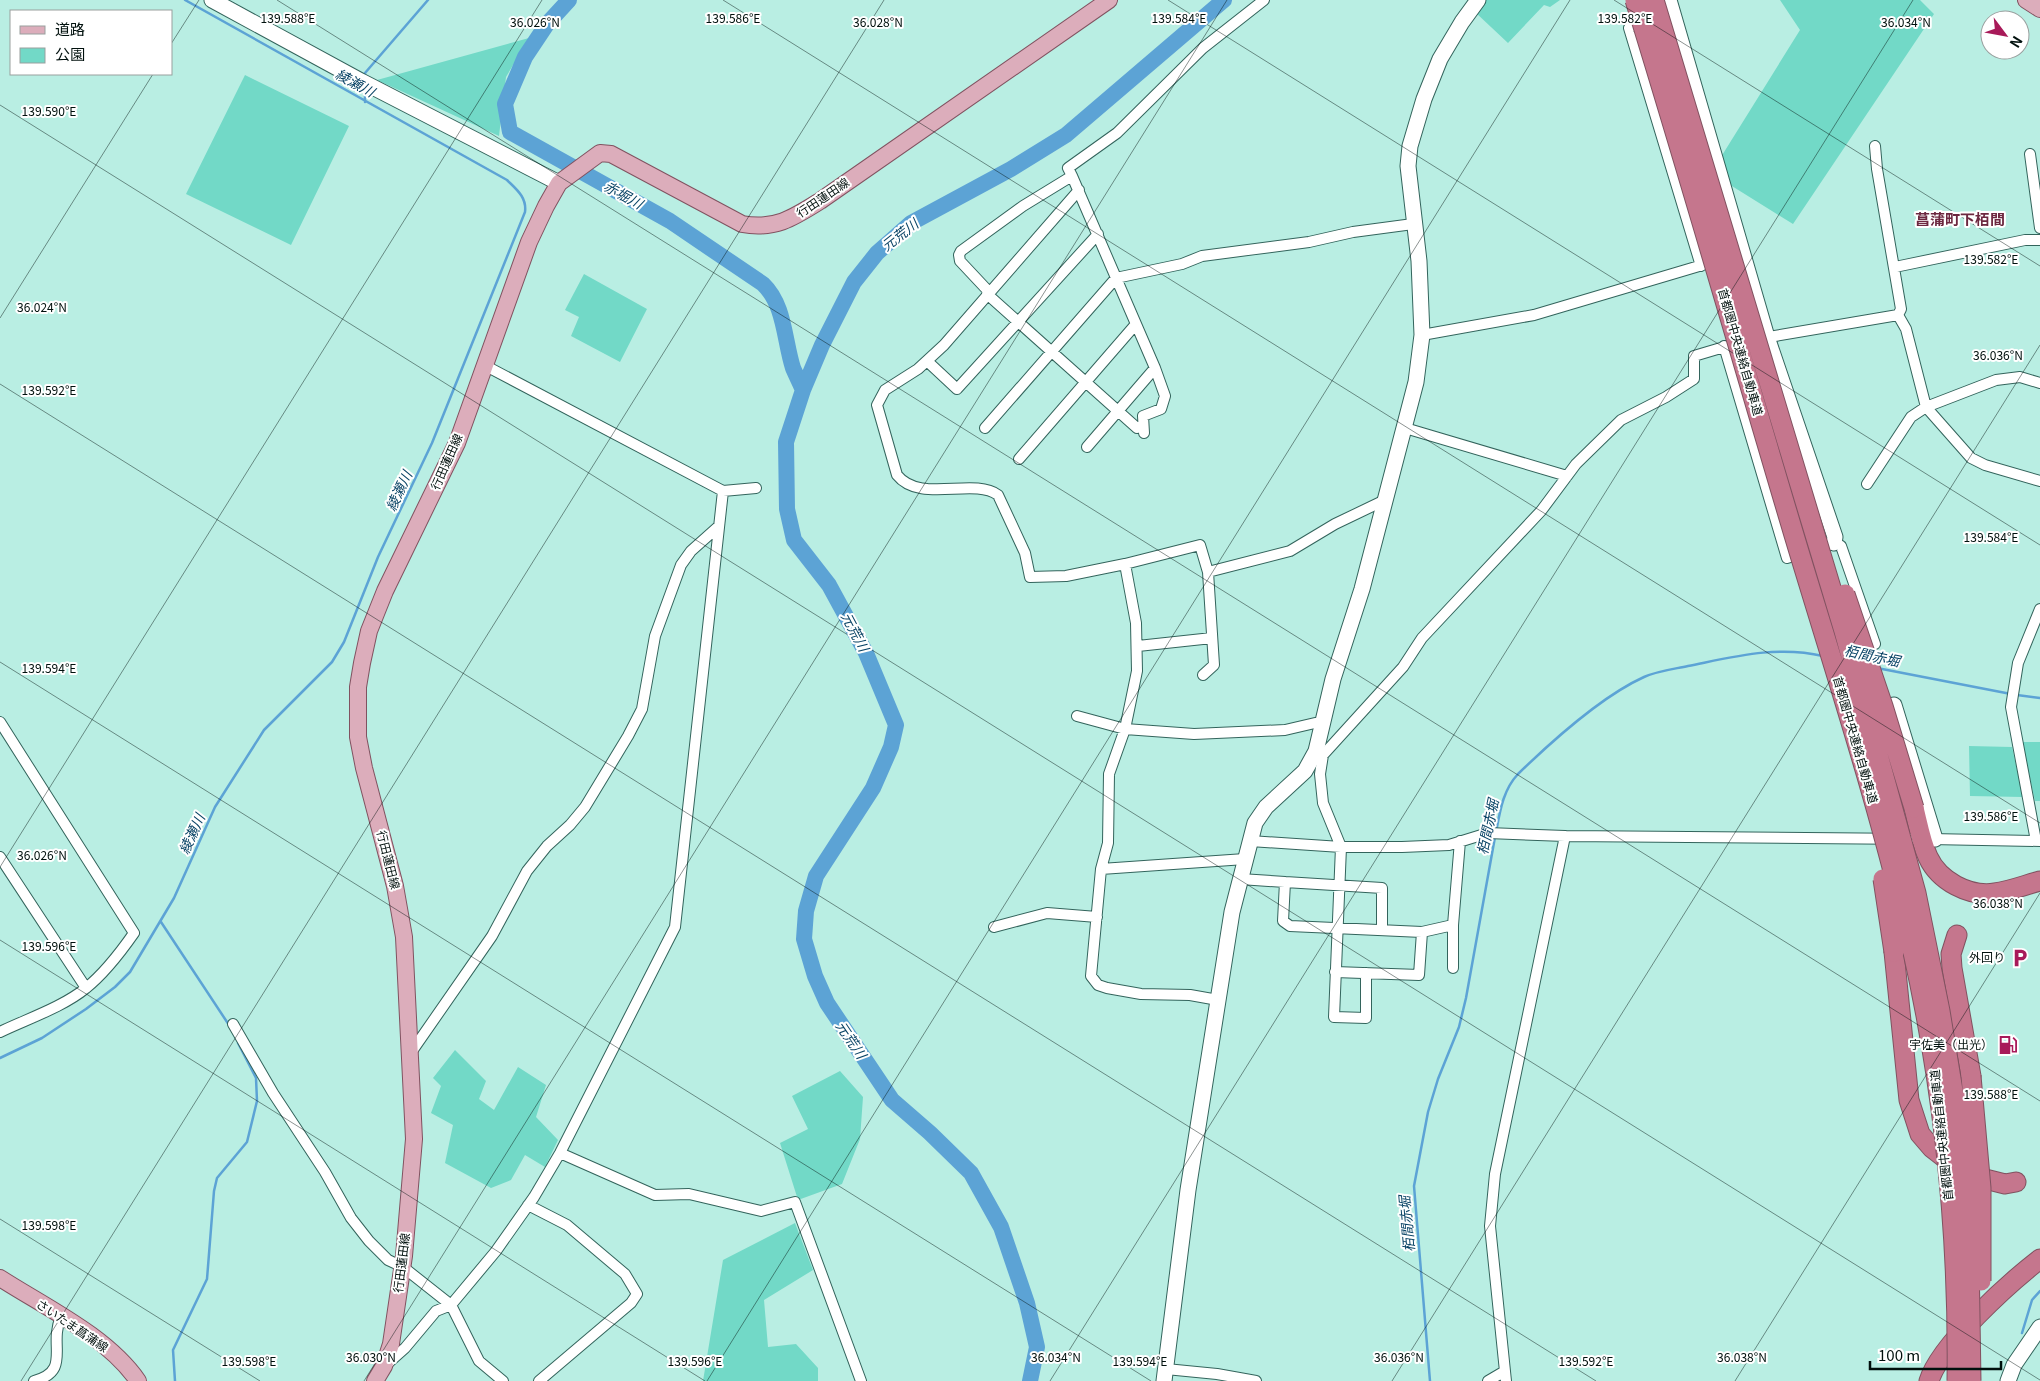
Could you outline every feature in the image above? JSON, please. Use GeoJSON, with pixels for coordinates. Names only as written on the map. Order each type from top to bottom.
{"type":"FeatureCollection","features":[{"type":"Feature","properties":{"kind":"highway","name":"首都圏中央連絡自動車道"},"geometry":{"type":"LineString","coordinates":[[1636,0],[1838,678],[1891,863],[1927,1023],[1939,1099],[1955,1268],[1957,1381]]}},
{"type":"Feature","properties":{"kind":"highway","name":"首都圏中央連絡自動車道"},"geometry":{"type":"LineString","coordinates":[[1654,0],[1844,632],[1916,893],[1928,946],[1954,1097],[1964,1180],[1969,1254],[1971,1381]]}},
{"type":"Feature","properties":{"kind":"highway"},"geometry":{"type":"LineString","coordinates":[[1794,468],[1865,650],[1927,856],[1935,869],[1952,883],[1979,894],[1993,894],[2040,881]]}},
{"type":"Feature","properties":{"kind":"highway"},"geometry":{"type":"LineString","coordinates":[[1838,678],[1873,824],[1894,952],[1909,1100],[1920,1134],[1932,1148],[1950,1162],[1985,1180],[2005,1184],[2016,1182]]}},
{"type":"Feature","properties":{"kind":"highway"},"geometry":{"type":"LineString","coordinates":[[1957,934],[1952,954],[1952,968],[1971,1076],[1981,1188],[1982,1254],[1976,1381]]}},
{"type":"Feature","properties":{"kind":"highway"},"geometry":{"type":"LineString","coordinates":[[1929,1381],[1938,1360],[1946,1349],[1995,1300],[2040,1259]]}},
{"type":"Feature","properties":{"kind":"main road","name":"行田蓮田線"},"geometry":{"type":"LineString","coordinates":[[374,1381],[384,1366],[391,1344],[403,1267],[414,1139],[404,937],[395,886],[364,768],[358,737],[358,687],[369,631],[385,592],[457,443],[529,242],[562,182],[600,153],[619,156],[742,224],[759,227],[773,225],[795,217],[1109,0]]}},
{"type":"Feature","properties":{"kind":"main road"},"geometry":{"type":"LineString","coordinates":[[2026,0],[2040,9]]}},
{"type":"Feature","properties":{"kind":"main road","name":"さいたま菖蒲線"},"geometry":{"type":"LineString","coordinates":[[0,1278],[107,1348],[130,1370],[138,1381]]}},
{"type":"Feature","properties":{"kind":"street"},"geometry":{"type":"LineString","coordinates":[[212,0],[361,81],[562,182]]}},
{"type":"Feature","properties":{"kind":"street"},"geometry":{"type":"LineString","coordinates":[[1072,176],[1023,206],[961,251],[959,255],[960,261],[988,293],[1141,431],[1143,416],[1161,408],[1165,396],[1098,234],[1079,190],[1072,176],[1068,168],[1117,133],[1203,48],[1264,0]]}},
{"type":"Feature","properties":{"kind":"street"},"geometry":{"type":"LineString","coordinates":[[1366,973],[1366,1018],[1334,1017],[1334,972],[1338,928],[1338,885],[1341,847],[1323,804],[1320,753],[1323,723],[1333,678],[1362,589],[1383,501],[1405,428],[1416,382],[1422,336],[1419,261],[1413,224],[1408,166],[1414,128],[1440,59],[1462,22],[1478,0]]}},
{"type":"Feature","properties":{"kind":"street"},"geometry":{"type":"LineString","coordinates":[[1701,266],[1629,28],[1671,6],[1767,337],[1835,537],[1834,543]]}},
{"type":"Feature","properties":{"kind":"street"},"geometry":{"type":"LineString","coordinates":[[1875,146],[1876,169],[1901,309],[1898,315]]}},
{"type":"Feature","properties":{"kind":"street"},"geometry":{"type":"LineString","coordinates":[[2030,154],[2040,228]]}},
{"type":"Feature","properties":{"kind":"street"},"geometry":{"type":"LineString","coordinates":[[1079,190],[944,345],[927,361],[885,390],[877,405],[897,475],[901,480],[916,487],[978,489],[998,494],[1025,553],[1028,575],[1033,578],[1066,576],[1125,564],[1200,545],[1208,572],[1214,665],[1203,675]]}},
{"type":"Feature","properties":{"kind":"street"},"geometry":{"type":"LineString","coordinates":[[985,428],[1116,278],[1182,264],[1202,256],[1309,242],[1353,232],[1413,224]]}},
{"type":"Feature","properties":{"kind":"street"},"geometry":{"type":"LineString","coordinates":[[927,361],[957,389],[1098,234]]}},
{"type":"Feature","properties":{"kind":"street"},"geometry":{"type":"LineString","coordinates":[[1895,267],[2025,240],[2040,240]]}},
{"type":"Feature","properties":{"kind":"street"},"geometry":{"type":"LineString","coordinates":[[1422,336],[1534,315],[1743,252]]}},
{"type":"Feature","properties":{"kind":"street"},"geometry":{"type":"LineString","coordinates":[[1256,1381],[1218,1374],[1165,1375],[1188,1190],[1218,1000],[1240,880],[1250,841],[1260,816],[1403,667],[1422,638],[1466,588],[1541,511],[1576,464],[1621,420],[1666,397],[1694,379],[1692,358],[1694,356],[1724,346],[1767,337],[1898,315]]}},
{"type":"Feature","properties":{"kind":"street"},"geometry":{"type":"LineString","coordinates":[[1898,315],[1906,329],[1926,407],[1971,458],[1985,465],[2040,481]]}},
{"type":"Feature","properties":{"kind":"street"},"geometry":{"type":"LineString","coordinates":[[1019,459],[1136,324]]}},
{"type":"Feature","properties":{"kind":"street"},"geometry":{"type":"LineString","coordinates":[[1724,346],[1787,558],[1834,543],[1840,546],[1875,644]]}},
{"type":"Feature","properties":{"kind":"street"},"geometry":{"type":"LineString","coordinates":[[484,365],[723,491],[756,488]]}},
{"type":"Feature","properties":{"kind":"street"},"geometry":{"type":"LineString","coordinates":[[1087,446],[1155,368]]}},
{"type":"Feature","properties":{"kind":"street"},"geometry":{"type":"LineString","coordinates":[[1867,484],[1911,417],[1926,407],[1996,380],[2020,377],[2040,383]]}},
{"type":"Feature","properties":{"kind":"street"},"geometry":{"type":"LineString","coordinates":[[1405,428],[1567,476]]}},
{"type":"Feature","properties":{"kind":"street"},"geometry":{"type":"LineString","coordinates":[[384,1366],[405,1348],[436,1312],[452,1305],[496,1251],[528,1205],[560,1153],[675,927],[723,491]]}},
{"type":"Feature","properties":{"kind":"street"},"geometry":{"type":"LineString","coordinates":[[1208,572],[1290,551],[1335,524],[1383,501]]}},
{"type":"Feature","properties":{"kind":"street"},"geometry":{"type":"LineString","coordinates":[[410,1055],[492,936],[527,871],[547,846],[570,825],[585,807],[628,736],[642,709],[655,636],[681,565],[691,551],[719,526]]}},
{"type":"Feature","properties":{"kind":"street"},"geometry":{"type":"LineString","coordinates":[[1125,564],[1136,623],[1138,646],[1134,695],[1125,729],[1108,774],[1108,843],[1101,869],[1091,976],[1098,985],[1141,994],[1190,996],[1218,1000]]}},
{"type":"Feature","properties":{"kind":"street"},"geometry":{"type":"LineString","coordinates":[[1894,705],[1933,840],[2038,841],[2012,707],[2018,663],[2040,609]]}},
{"type":"Feature","properties":{"kind":"street"},"geometry":{"type":"LineString","coordinates":[[1138,646],[1212,638]]}},
{"type":"Feature","properties":{"kind":"street"},"geometry":{"type":"LineString","coordinates":[[1077,716],[1125,729],[1194,734],[1285,730],[1323,723]]}},
{"type":"Feature","properties":{"kind":"street"},"geometry":{"type":"LineString","coordinates":[[0,722],[134,932],[117,956],[86,988],[74,996],[0,1032]]}},
{"type":"Feature","properties":{"kind":"street"},"geometry":{"type":"LineString","coordinates":[[1250,841],[1341,847],[1450,845],[1488,833],[1565,836],[1917,839]]}},
{"type":"Feature","properties":{"kind":"street"},"geometry":{"type":"LineString","coordinates":[[1488,1381],[1506,1376],[1490,1226],[1495,1174],[1565,836]]}},
{"type":"Feature","properties":{"kind":"street"},"geometry":{"type":"LineString","coordinates":[[1453,968],[1453,926],[1460,842]]}},
{"type":"Feature","properties":{"kind":"street"},"geometry":{"type":"LineString","coordinates":[[0,857],[86,988]]}},
{"type":"Feature","properties":{"kind":"street"},"geometry":{"type":"LineString","coordinates":[[1101,869],[1245,859]]}},
{"type":"Feature","properties":{"kind":"street"},"geometry":{"type":"LineString","coordinates":[[1240,880],[1382,888],[1382,929]]}},
{"type":"Feature","properties":{"kind":"street"},"geometry":{"type":"LineString","coordinates":[[1285,882],[1284,923],[1290,926],[1422,932],[1453,926]]}},
{"type":"Feature","properties":{"kind":"street"},"geometry":{"type":"LineString","coordinates":[[994,927],[1047,913],[1097,917]]}},
{"type":"Feature","properties":{"kind":"street"},"geometry":{"type":"LineString","coordinates":[[1334,972],[1419,975],[1422,932]]}},
{"type":"Feature","properties":{"kind":"street"},"geometry":{"type":"LineString","coordinates":[[233,1024],[273,1093],[325,1172],[351,1218],[369,1241],[388,1260],[403,1267],[452,1305],[479,1361],[503,1381]]}},
{"type":"Feature","properties":{"kind":"street"},"geometry":{"type":"LineString","coordinates":[[560,1153],[655,1195],[689,1194],[761,1211],[796,1202],[862,1381]]}},
{"type":"Feature","properties":{"kind":"street"},"geometry":{"type":"LineString","coordinates":[[528,1205],[567,1225],[625,1274],[637,1294],[631,1303],[539,1381]]}},
{"type":"Feature","properties":{"kind":"street"},"geometry":{"type":"LineString","coordinates":[[34,1381],[44,1378],[53,1372],[57,1365],[56,1328],[61,1317]]}},
{"type":"Feature","properties":{"kind":"street"},"geometry":{"type":"LineString","coordinates":[[2008,1381],[2014,1365],[2040,1327]]}},
{"type":"Feature","properties":{"kind":"green space"},"geometry":{"type":"Polygon","coordinates":[[[1486,0],[1560,0],[1550,7],[1544,5],[1508,43],[1475,12],[1486,0]]]}},
{"type":"Feature","properties":{"kind":"green space"},"geometry":{"type":"Polygon","coordinates":[[[1780,0],[1920,0],[1934,14],[1793,224],[1711,173],[1800,30],[1780,0]]]}},
{"type":"Feature","properties":{"kind":"green space"},"geometry":{"type":"Polygon","coordinates":[[[529,38],[506,77],[499,136],[377,80],[529,38]]]}},
{"type":"Feature","properties":{"kind":"green space"},"geometry":{"type":"Polygon","coordinates":[[[245,75],[349,126],[291,245],[186,194],[245,75]]]}},
{"type":"Feature","properties":{"kind":"green space"},"geometry":{"type":"Polygon","coordinates":[[[584,274],[647,309],[620,362],[571,336],[579,317],[565,310],[584,274]]]}},
{"type":"Feature","properties":{"kind":"green space"},"geometry":{"type":"Polygon","coordinates":[[[2022,742],[2040,742],[2040,801],[2035,801],[2022,742]]]}},
{"type":"Feature","properties":{"kind":"green space"},"geometry":{"type":"Polygon","coordinates":[[[1969,746],[2012,747],[2023,797],[1970,796],[1969,746]]]}},
{"type":"Feature","properties":{"kind":"green space"},"geometry":{"type":"Polygon","coordinates":[[[455,1050],[486,1081],[479,1099],[494,1110],[518,1067],[546,1085],[536,1117],[558,1140],[545,1167],[525,1155],[511,1180],[491,1188],[445,1163],[453,1125],[431,1113],[441,1086],[433,1078],[455,1050]]]}},
{"type":"Feature","properties":{"kind":"green space"},"geometry":{"type":"Polygon","coordinates":[[[840,1071],[863,1097],[860,1139],[842,1184],[798,1200],[780,1143],[808,1129],[792,1096],[840,1071]]]}},
{"type":"Feature","properties":{"kind":"green space"},"geometry":{"type":"Polygon","coordinates":[[[795,1223],[813,1270],[764,1300],[768,1347],[796,1344],[818,1368],[818,1381],[703,1381],[723,1260],[795,1223]]]}},
{"type":"Feature","properties":{"kind":"waterway","name":"綾瀬川"},"geometry":{"type":"LineString","coordinates":[[0,1058],[42,1038],[86,1009],[115,987],[130,972],[174,898],[215,807],[264,730],[332,662],[344,642],[378,557],[432,443],[525,212],[523,198],[507,180],[185,0]]}},
{"type":"Feature","properties":{"kind":"waterway"},"geometry":{"type":"LineString","coordinates":[[365,78],[365,73],[428,0]]}},
{"type":"Feature","properties":{"kind":"waterway","name":"赤堀川"},"geometry":{"type":"LineString","coordinates":[[569,0],[547,24],[525,57],[505,104],[510,132],[670,221],[763,284],[770,292],[780,312],[793,368],[803,390]]}},
{"type":"Feature","properties":{"kind":"waterway","name":"元荒川"},"geometry":{"type":"LineString","coordinates":[[1030,1381],[1037,1347],[1027,1303],[1001,1227],[971,1173],[930,1133],[892,1100],[827,1003],[815,976],[804,939],[806,911],[816,876],[873,788],[891,747],[896,725],[866,653],[829,585],[794,540],[787,509],[786,442],[803,390],[822,345],[854,282],[877,253],[911,223],[1011,169],[1066,135],[1224,0]]}},
{"type":"Feature","properties":{"kind":"waterway"},"geometry":{"type":"LineString","coordinates":[[365,88],[365,102]]}},
{"type":"Feature","properties":{"kind":"waterway","name":"栢間赤堀"},"geometry":{"type":"LineString","coordinates":[[1496,832],[1506,794],[1518,774],[1594,708],[1628,685],[1660,672],[1738,656],[1772,652],[1806,653],[1823,656]]}},
{"type":"Feature","properties":{"kind":"waterway","name":"栢間赤堀"},"geometry":{"type":"LineString","coordinates":[[1877,668],[2011,694]]}},
{"type":"Feature","properties":{"kind":"waterway","name":"栢間赤堀"},"geometry":{"type":"LineString","coordinates":[[2017,695],[2040,698]]}},
{"type":"Feature","properties":{"kind":"waterway","name":"栢間赤堀"},"geometry":{"type":"LineString","coordinates":[[1430,1381],[1414,1186],[1428,1112],[1438,1079],[1459,1027],[1466,998],[1495,837]]}},
{"type":"Feature","properties":{"kind":"waterway"},"geometry":{"type":"LineString","coordinates":[[161,922],[229,1025]]}},
{"type":"Feature","properties":{"kind":"waterway"},"geometry":{"type":"LineString","coordinates":[[175,1381],[173,1350],[207,1279],[214,1191],[217,1178],[247,1142],[257,1101],[256,1078],[238,1043]]}},
{"type":"Feature","properties":{"kind":"waterway"},"geometry":{"type":"LineString","coordinates":[[2022,1333],[2032,1300],[2040,1291]]}},
{"type":"Feature","properties":{"kind":"place","name":"外回り"},"geometry":{"type":"Point","coordinates":[2020,958]}},
{"type":"Feature","properties":{"kind":"place","name":"宇佐美（出光）"},"geometry":{"type":"Point","coordinates":[2008,1045]}},
{"type":"Feature","properties":{"kind":"district","name":"菖蒲町下栢間"},"geometry":{"type":"Point","coordinates":[1960,220]}}]}
